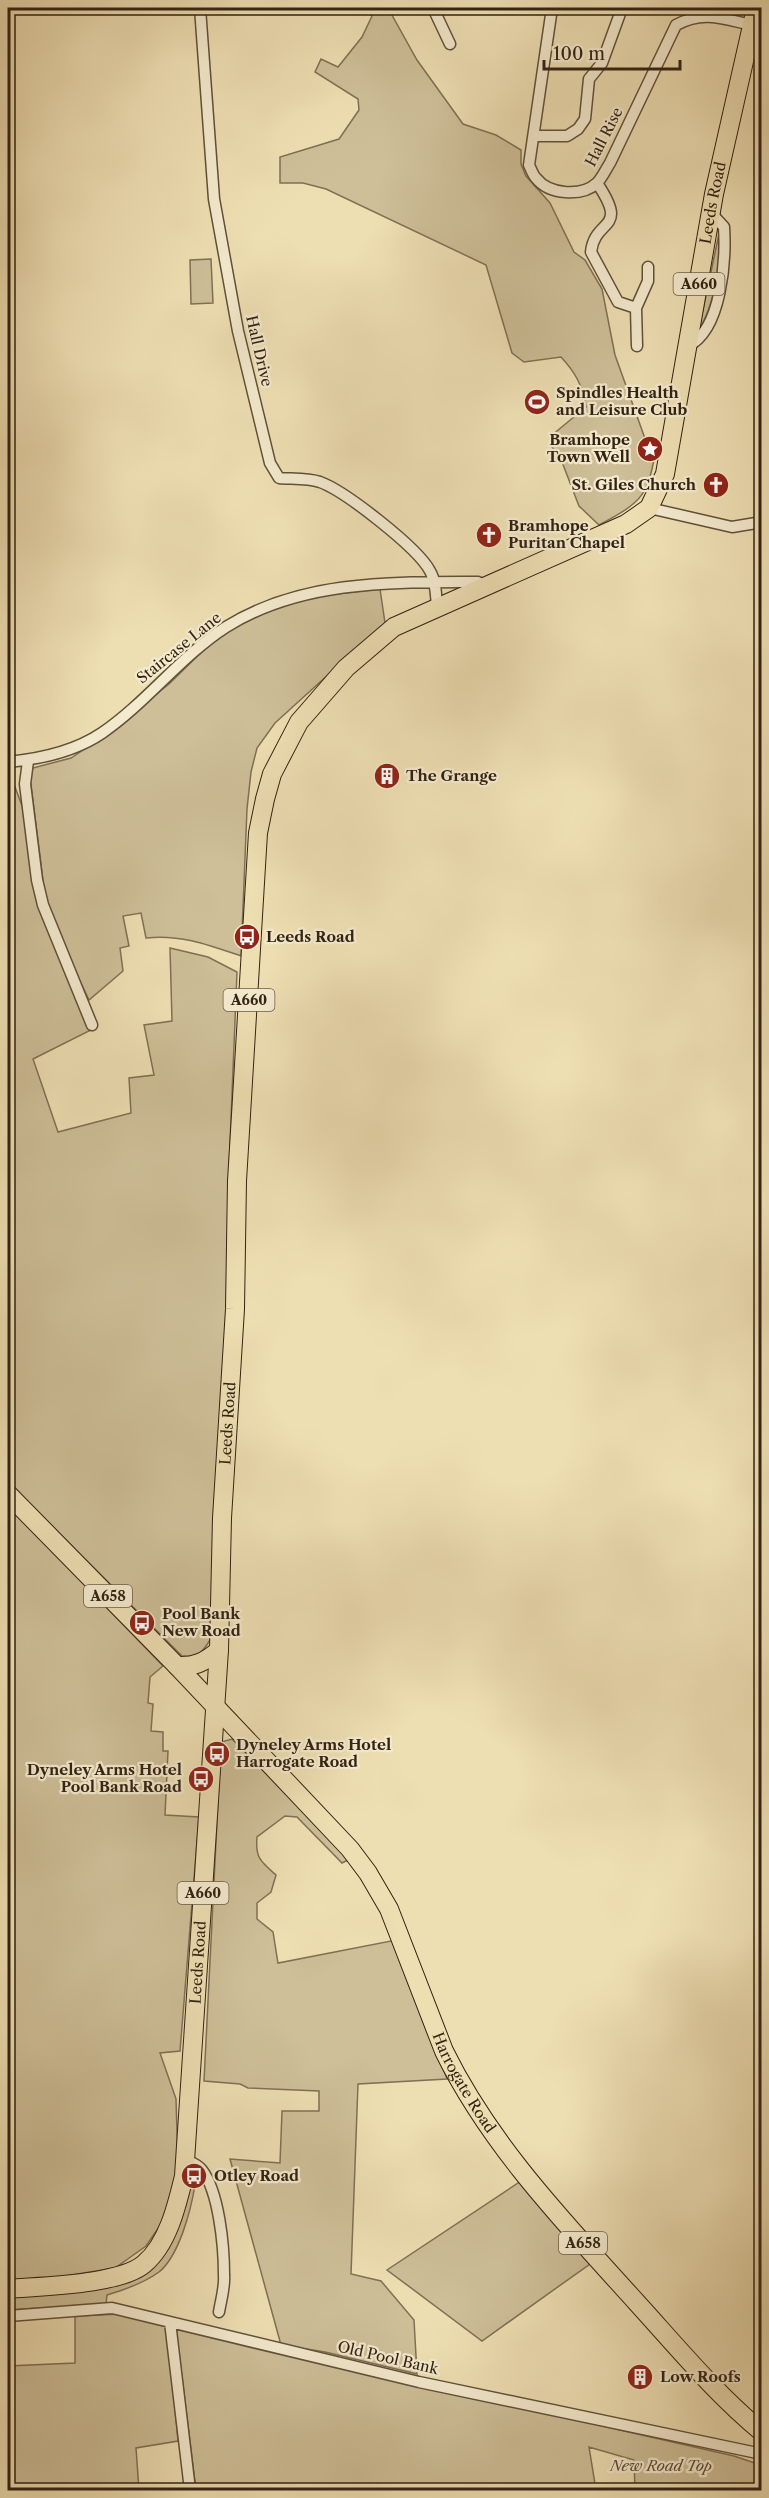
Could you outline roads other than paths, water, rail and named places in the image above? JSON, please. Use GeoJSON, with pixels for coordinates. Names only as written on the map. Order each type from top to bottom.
{"type":"FeatureCollection","features":[{"type":"Feature","properties":{"kind":"highway","name":"Leeds Road"},"geometry":{"type":"LineString","coordinates":[[8,2289],[116,2277],[132,2272],[145,2263],[155,2250],[179,2199],[186,2160],[219,1650],[222,1518],[235,1309],[237,1181],[258,833],[272,774],[290,738],[312,705],[346,668],[394,627],[626,524],[649,508],[665,474],[711,213],[754,16]]}},
{"type":"Feature","properties":{"kind":"highway","name":"A658"},"geometry":{"type":"LineString","coordinates":[[8,1494],[214,1705]]}},
{"type":"Feature","properties":{"kind":"highway"},"geometry":{"type":"LineString","coordinates":[[177,1666],[191,1667],[201,1664],[219,1650]]}},
{"type":"Feature","properties":{"kind":"highway","name":"Harrogate Road"},"geometry":{"type":"LineString","coordinates":[[214,1705],[328,1822],[372,1879],[389,1909],[435,2030],[454,2071],[512,2158],[574,2233],[703,2376],[739,2413],[762,2432]]}},
{"type":"Feature","properties":{"kind":"street","name":"Hall Drive"},"geometry":{"type":"LineString","coordinates":[[200,8],[214,199],[238,331],[270,463],[279,478],[320,482],[361,507],[404,540],[422,558],[431,572],[437,607]]}},
{"type":"Feature","properties":{"kind":"street"},"geometry":{"type":"LineString","coordinates":[[433,8],[450,44]]}},
{"type":"Feature","properties":{"kind":"street","name":"Hall Rise"},"geometry":{"type":"LineString","coordinates":[[552,8],[529,165],[542,183],[559,191],[578,192],[597,183],[610,163],[676,25],[691,17],[705,15],[754,16]]}},
{"type":"Feature","properties":{"kind":"street"},"geometry":{"type":"LineString","coordinates":[[534,136],[567,136],[578,129],[585,119],[589,80],[602,63],[622,8]]}},
{"type":"Feature","properties":{"kind":"street"},"geometry":{"type":"LineString","coordinates":[[597,183],[608,199],[611,216],[609,224],[594,239],[591,252],[618,302],[636,308]]}},
{"type":"Feature","properties":{"kind":"street"},"geometry":{"type":"LineString","coordinates":[[637,346],[636,308],[648,280],[648,267]]}},
{"type":"Feature","properties":{"kind":"street"},"geometry":{"type":"LineString","coordinates":[[649,508],[732,527],[762,522]]}},
{"type":"Feature","properties":{"kind":"street","name":"Staircase Lane"},"geometry":{"type":"LineString","coordinates":[[8,762],[28,761],[70,749],[102,733],[226,627],[295,597],[367,583],[477,582],[484,586]]}},
{"type":"Feature","properties":{"kind":"street"},"geometry":{"type":"LineString","coordinates":[[28,761],[25,784],[37,880],[43,905],[92,1025]]}},
{"type":"Feature","properties":{"kind":"street"},"geometry":{"type":"LineString","coordinates":[[186,2160],[200,2167],[210,2185],[215,2205],[225,2277],[219,2312]]}},
{"type":"Feature","properties":{"kind":"street","name":"Old Pool Bank"},"geometry":{"type":"LineString","coordinates":[[8,2316],[112,2308],[419,2382],[762,2454]]}},
{"type":"Feature","properties":{"kind":"street"},"geometry":{"type":"LineString","coordinates":[[170,2322],[190,2490]]}},
{"type":"Feature","properties":{"kind":"place","name":"Spindles Health and Leisure Club"},"geometry":{"type":"Point","coordinates":[537,402]}},
{"type":"Feature","properties":{"kind":"place","name":"Bramhope Town Well"},"geometry":{"type":"Point","coordinates":[650,449]}},
{"type":"Feature","properties":{"kind":"place","name":"St. Giles Church"},"geometry":{"type":"Point","coordinates":[716,485]}},
{"type":"Feature","properties":{"kind":"place","name":"Bramhope Puritan Chapel"},"geometry":{"type":"Point","coordinates":[489,535]}},
{"type":"Feature","properties":{"kind":"place","name":"The Grange"},"geometry":{"type":"Point","coordinates":[387,776]}},
{"type":"Feature","properties":{"kind":"place","name":"Leeds Road"},"geometry":{"type":"Point","coordinates":[247,937]}},
{"type":"Feature","properties":{"kind":"place","name":"Pool Bank New Road"},"geometry":{"type":"Point","coordinates":[142,1623]}},
{"type":"Feature","properties":{"kind":"place","name":"Dyneley Arms Hotel Harrogate Road"},"geometry":{"type":"Point","coordinates":[217,1754]}},
{"type":"Feature","properties":{"kind":"place","name":"Dyneley Arms Hotel Pool Bank Road"},"geometry":{"type":"Point","coordinates":[201,1779]}},
{"type":"Feature","properties":{"kind":"place","name":"Otley Road"},"geometry":{"type":"Point","coordinates":[194,2176]}},
{"type":"Feature","properties":{"kind":"place","name":"Low Roofs"},"geometry":{"type":"Point","coordinates":[640,2377]}},
{"type":"Feature","properties":{"kind":"park label","name":"New Road Top"},"geometry":{"type":"Point","coordinates":[661,2466]}}]}
